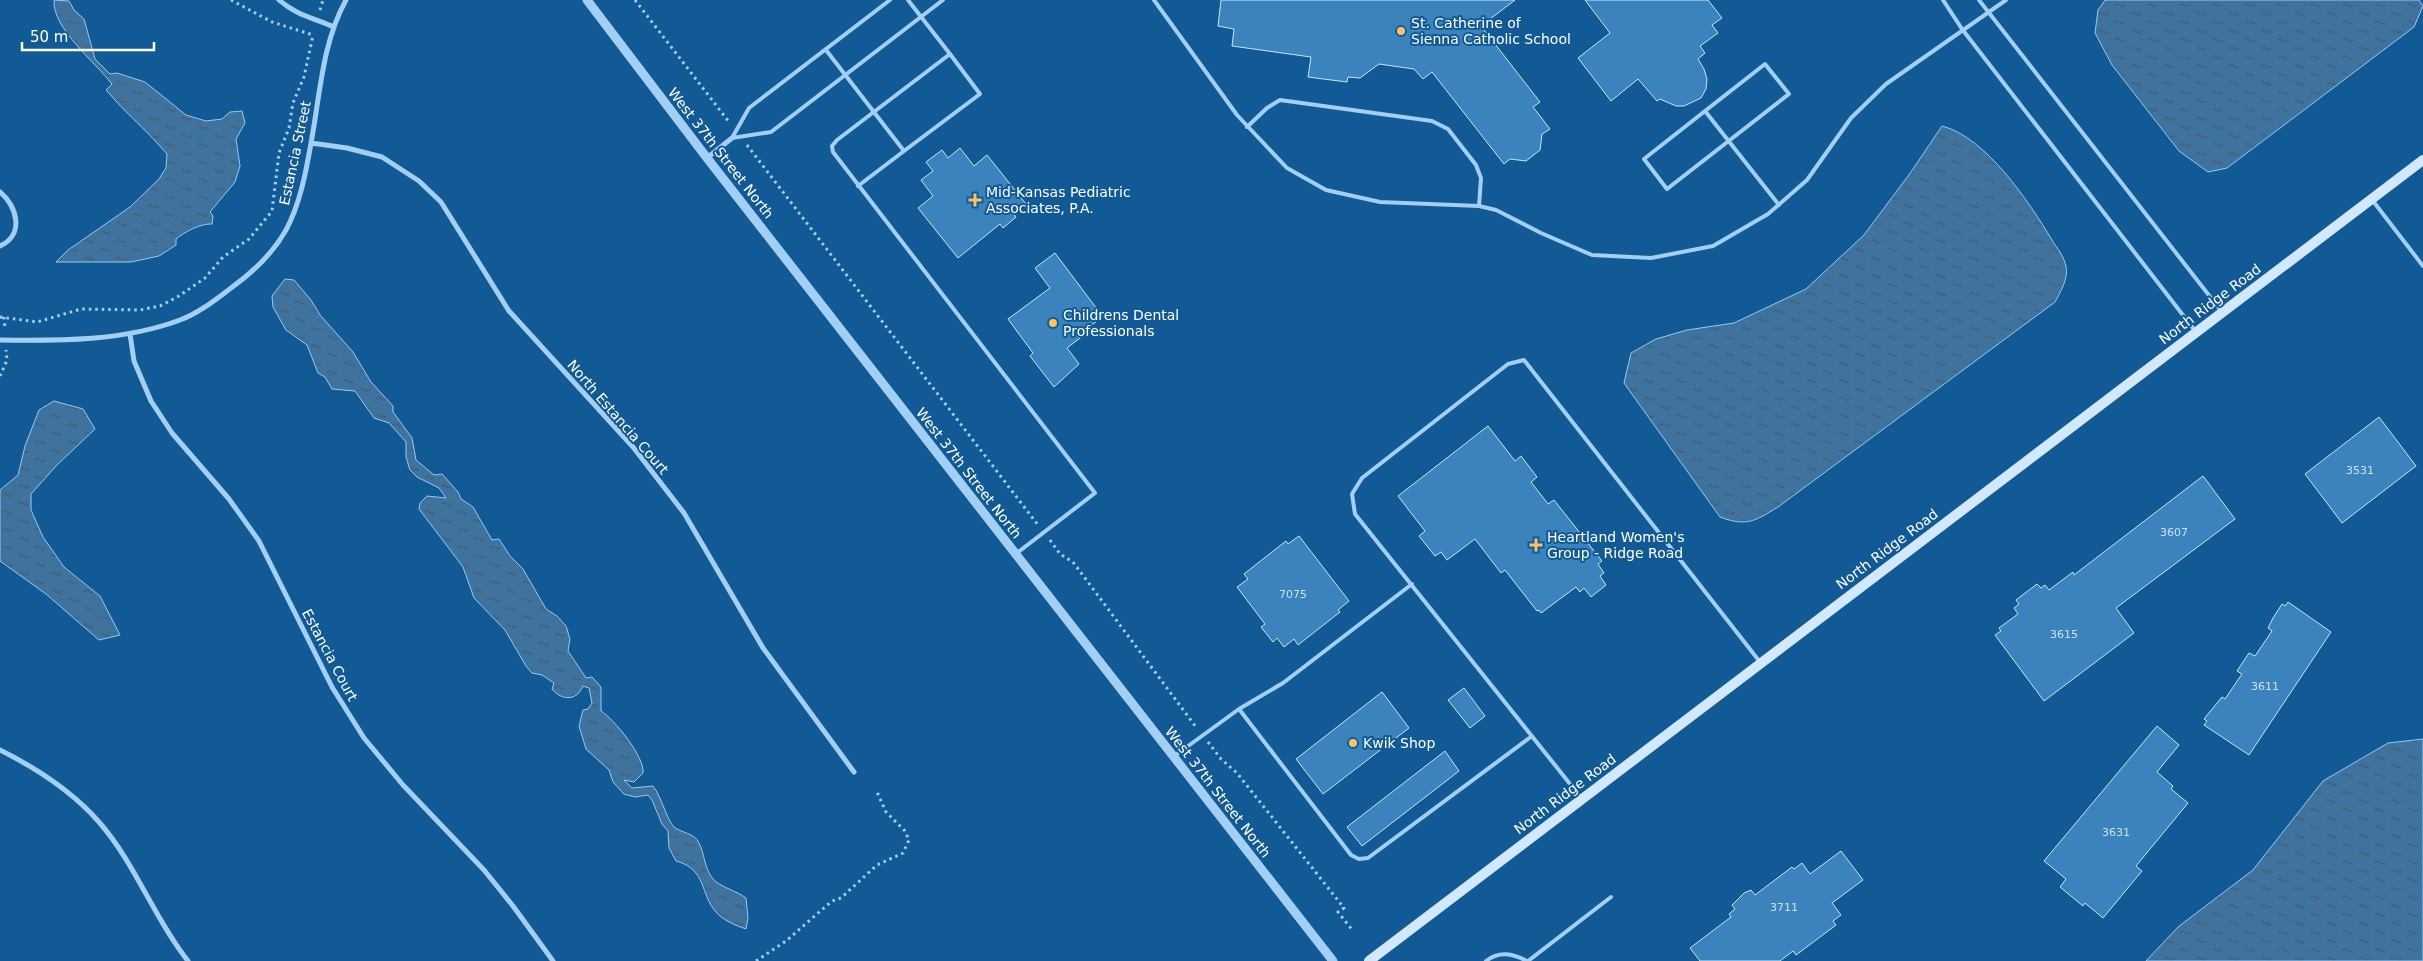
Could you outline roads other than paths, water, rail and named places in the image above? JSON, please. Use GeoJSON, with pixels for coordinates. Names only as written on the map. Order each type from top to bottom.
{"type":"FeatureCollection","features":[{"type":"Feature","properties":{"kind":"main road","name":"North Ridge Road"},"geometry":{"type":"LineString","coordinates":[[1369,961],[2423,160]]}},
{"type":"Feature","properties":{"kind":"street"},"geometry":{"type":"LineString","coordinates":[[279,0],[289,9],[303,17],[334,27]]}},
{"type":"Feature","properties":{"kind":"street","name":"Estancia Street"},"geometry":{"type":"LineString","coordinates":[[0,340],[52,341],[130,334],[181,320],[203,309],[249,275],[285,232],[296,208],[334,27],[345,0]]}},
{"type":"Feature","properties":{"kind":"street","name":"West 37th Street North"},"geometry":{"type":"LineString","coordinates":[[586,0],[1332,961]]}},
{"type":"Feature","properties":{"kind":"street"},"geometry":{"type":"LineString","coordinates":[[707,158],[732,138]]}},
{"type":"Feature","properties":{"kind":"street","name":"North Estancia Court"},"geometry":{"type":"LineString","coordinates":[[311,143],[347,148],[382,157],[419,181],[441,202],[509,311],[633,447],[684,513],[764,648],[854,772]]}},
{"type":"Feature","properties":{"kind":"street"},"geometry":{"type":"LineString","coordinates":[[0,192],[7,197],[17,213],[15,229],[7,243],[0,246]]}},
{"type":"Feature","properties":{"kind":"street","name":"Estancia Court"},"geometry":{"type":"LineString","coordinates":[[130,334],[134,361],[150,401],[172,433],[229,499],[259,540],[332,688],[364,738],[403,785],[484,870],[553,961]]}},
{"type":"Feature","properties":{"kind":"street"},"geometry":{"type":"LineString","coordinates":[[0,750],[52,779],[100,822],[127,862],[176,946],[188,961]]}},
{"type":"Feature","properties":{"kind":"lane"},"geometry":{"type":"LineString","coordinates":[[732,138],[749,108],[890,0]]}},
{"type":"Feature","properties":{"kind":"lane"},"geometry":{"type":"LineString","coordinates":[[858,186],[980,94],[908,0]]}},
{"type":"Feature","properties":{"kind":"lane"},"geometry":{"type":"LineString","coordinates":[[732,138],[770,132],[943,0]]}},
{"type":"Feature","properties":{"kind":"lane"},"geometry":{"type":"LineString","coordinates":[[1154,0],[1247,127],[1287,168],[1326,190],[1380,202],[1479,206],[1496,210],[1540,233],[1592,255],[1651,258],[1713,246],[1768,214],[1807,180],[1851,118],[1886,84],[2006,0]]}},
{"type":"Feature","properties":{"kind":"lane"},"geometry":{"type":"LineString","coordinates":[[1943,0],[1962,29],[2196,332]]}},
{"type":"Feature","properties":{"kind":"lane"},"geometry":{"type":"LineString","coordinates":[[1979,0],[2222,312]]}},
{"type":"Feature","properties":{"kind":"lane"},"geometry":{"type":"LineString","coordinates":[[826,50],[904,151]]}},
{"type":"Feature","properties":{"kind":"lane"},"geometry":{"type":"LineString","coordinates":[[950,54],[874,111],[832,146],[836,157],[1095,493],[1015,554]]}},
{"type":"Feature","properties":{"kind":"lane"},"geometry":{"type":"LineString","coordinates":[[1765,64],[1789,94],[1667,189],[1644,159],[1705,111],[1765,64]]}},
{"type":"Feature","properties":{"kind":"lane"},"geometry":{"type":"LineString","coordinates":[[1247,127],[1267,108],[1280,100],[1432,121],[1448,129],[1476,165],[1481,178],[1479,206]]}},
{"type":"Feature","properties":{"kind":"lane"},"geometry":{"type":"LineString","coordinates":[[1705,111],[1779,205]]}},
{"type":"Feature","properties":{"kind":"lane"},"geometry":{"type":"LineString","coordinates":[[2371,199],[2423,266]]}},
{"type":"Feature","properties":{"kind":"lane"},"geometry":{"type":"LineString","coordinates":[[1582,799],[1412,584],[1354,514],[1352,494],[1362,478],[1508,364],[1524,360],[1761,662]]}},
{"type":"Feature","properties":{"kind":"lane"},"geometry":{"type":"LineString","coordinates":[[1173,757],[1239,709],[1283,683],[1412,584]]}},
{"type":"Feature","properties":{"kind":"lane"},"geometry":{"type":"LineString","coordinates":[[1239,709],[1351,855],[1359,859],[1368,858],[1532,736]]}},
{"type":"Feature","properties":{"kind":"lane"},"geometry":{"type":"LineString","coordinates":[[1486,961],[1490,957],[1511,953],[1528,961],[1611,897]]}},
{"type":"Feature","properties":{"kind":"water"},"geometry":{"type":"Polygon","coordinates":[[[54,0],[69,1],[74,10],[84,19],[95,59],[110,74],[117,73],[145,82],[186,115],[206,121],[222,119],[230,112],[242,111],[245,123],[236,139],[240,166],[235,182],[210,212],[213,216],[212,224],[198,226],[184,234],[176,239],[176,245],[159,256],[131,262],[56,262],[68,250],[130,207],[159,179],[166,168],[167,154],[106,90],[112,84],[67,33],[55,11],[54,0]]]}},
{"type":"Feature","properties":{"kind":"water"},"geometry":{"type":"Polygon","coordinates":[[[2105,0],[2419,0],[2423,6],[2414,27],[2227,168],[2208,172],[2179,151],[2112,65],[2095,33],[2098,10],[2105,0]]]}},
{"type":"Feature","properties":{"kind":"water"},"geometry":{"type":"Polygon","coordinates":[[[1942,126],[1958,132],[1975,143],[2005,173],[2019,190],[2061,254],[2066,273],[2064,283],[2055,302],[1778,507],[1750,521],[1737,522],[1720,517],[1624,383],[1631,353],[1656,339],[1687,330],[1734,323],[1806,289],[1864,235],[1911,172],[1942,126]]]}},
{"type":"Feature","properties":{"kind":"water"},"geometry":{"type":"Polygon","coordinates":[[[285,279],[294,280],[311,300],[320,315],[353,352],[371,382],[393,406],[393,412],[412,438],[416,460],[434,475],[442,474],[458,492],[461,499],[473,507],[492,540],[499,539],[510,556],[523,569],[546,609],[557,616],[566,626],[570,639],[568,651],[586,678],[592,677],[601,687],[601,711],[607,715],[628,739],[639,758],[643,773],[634,782],[624,780],[632,788],[653,786],[674,827],[697,840],[713,879],[746,898],[748,918],[746,929],[719,915],[707,898],[698,876],[686,865],[676,861],[669,848],[668,831],[662,824],[648,795],[635,797],[624,794],[613,782],[609,770],[586,749],[579,726],[583,710],[588,709],[592,703],[589,688],[583,686],[577,694],[569,698],[556,693],[552,689],[554,683],[542,675],[532,673],[505,630],[474,598],[463,567],[419,509],[420,503],[427,496],[446,498],[439,488],[417,477],[410,470],[406,457],[406,442],[389,423],[374,418],[355,391],[332,389],[325,377],[318,373],[307,345],[286,330],[273,307],[272,296],[285,279]]]}},
{"type":"Feature","properties":{"kind":"water"},"geometry":{"type":"Polygon","coordinates":[[[54,401],[83,409],[95,429],[56,466],[31,494],[31,510],[43,537],[64,567],[100,596],[120,635],[99,640],[46,594],[0,561],[0,490],[18,475],[25,446],[39,410],[54,401]]]}},
{"type":"Feature","properties":{"kind":"water"},"geometry":{"type":"Polygon","coordinates":[[[2423,739],[2423,961],[2146,961],[2178,927],[2253,870],[2323,781],[2388,743],[2423,739]]]}},
{"type":"Feature","properties":{"kind":"place","name":"St. Catherine of Sienna Catholic School"},"geometry":{"type":"Point","coordinates":[1401,31]}},
{"type":"Feature","properties":{"kind":"place","name":"Mid-Kansas Pediatric Associates, P.A."},"geometry":{"type":"Point","coordinates":[975,200]}},
{"type":"Feature","properties":{"kind":"place","name":"Childrens Dental Professionals"},"geometry":{"type":"Point","coordinates":[1053,323]}},
{"type":"Feature","properties":{"kind":"place","name":"Heartland Women's Group - Ridge Road"},"geometry":{"type":"Point","coordinates":[1536,545]}},
{"type":"Feature","properties":{"kind":"place","name":"Kwik Shop"},"geometry":{"type":"Point","coordinates":[1353,743]}}]}
